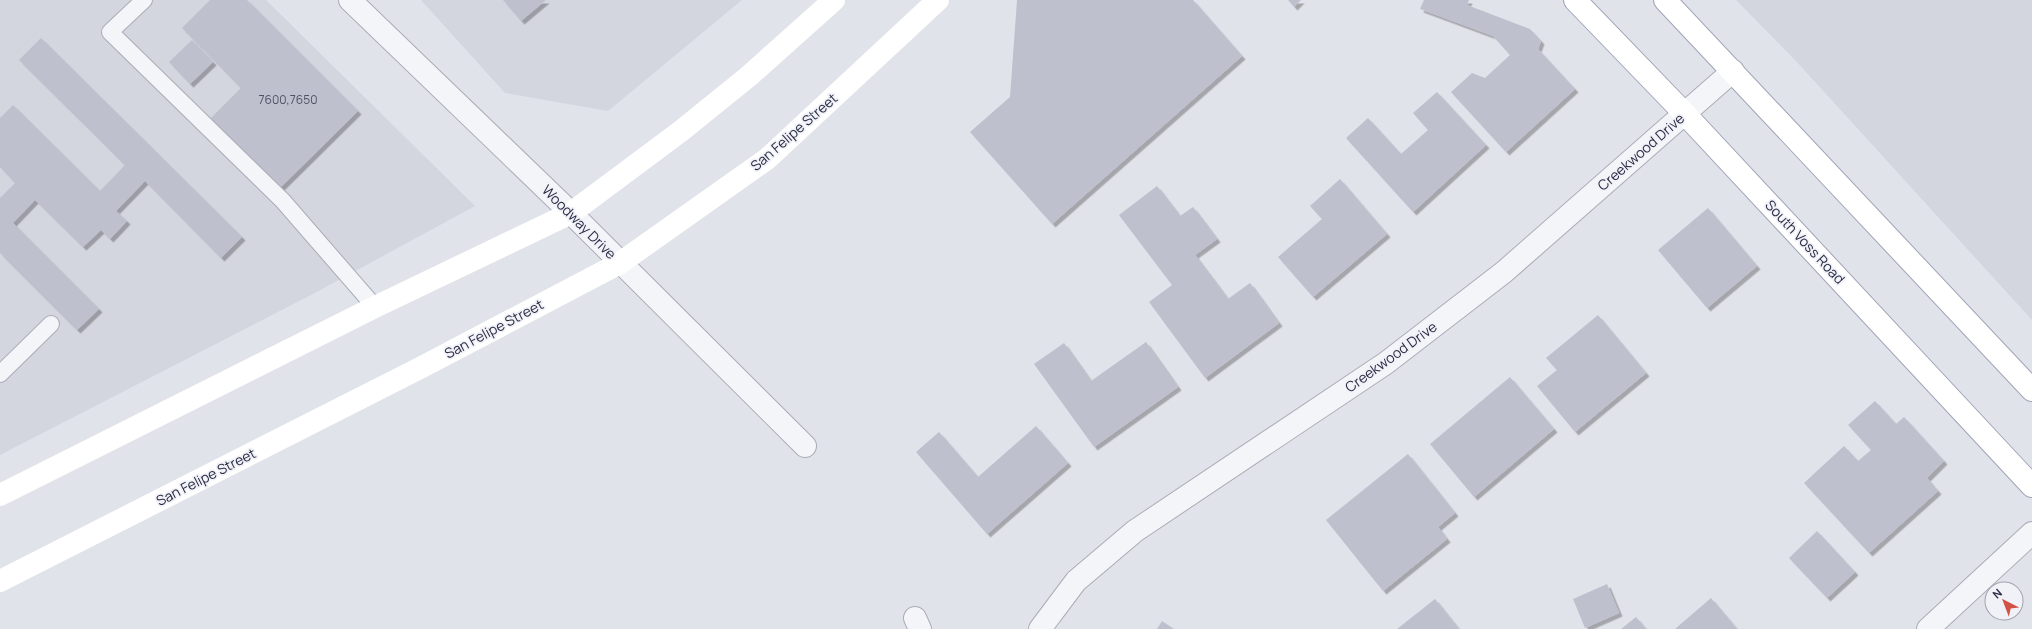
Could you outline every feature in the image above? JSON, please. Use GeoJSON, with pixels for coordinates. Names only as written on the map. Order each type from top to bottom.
{"type":"FeatureCollection","features":[{"type":"Feature","properties":{"kind":"main road"},"geometry":{"type":"LineString","coordinates":[[0,495],[375,307],[571,213],[681,131],[749,76],[834,0]]}},
{"type":"Feature","properties":{"kind":"main road","name":"San Felipe Street"},"geometry":{"type":"LineString","coordinates":[[2,575],[422,367],[620,263],[767,159],[938,0]]}},
{"type":"Feature","properties":{"kind":"main road","name":"South Voss Road"},"geometry":{"type":"LineString","coordinates":[[1574,0],[1685,114],[2032,486]]}},
{"type":"Feature","properties":{"kind":"main road"},"geometry":{"type":"LineString","coordinates":[[1664,0],[1733,71],[2032,390]]}},
{"type":"Feature","properties":{"kind":"street","name":"Woodway Drive"},"geometry":{"type":"LineString","coordinates":[[350,0],[571,213],[805,446]]}},
{"type":"Feature","properties":{"kind":"street","name":"Creekwood Drive"},"geometry":{"type":"LineString","coordinates":[[1040,629],[1076,581],[1135,531],[1386,363],[1504,272],[1733,71]]}},
{"type":"Feature","properties":{"kind":"street"},"geometry":{"type":"LineString","coordinates":[[1928,629],[2032,533]]}},
{"type":"Feature","properties":{"kind":"lane"},"geometry":{"type":"LineString","coordinates":[[144,0],[110,32],[282,201],[375,307]]}},
{"type":"Feature","properties":{"kind":"lane"},"geometry":{"type":"LineString","coordinates":[[0,374],[51,324]]}},
{"type":"Feature","properties":{"kind":"shaded area"},"geometry":{"type":"Polygon","coordinates":[[[0,0],[266,0],[475,206],[313,294],[0,455],[0,0]]]}},
{"type":"Feature","properties":{"kind":"shaded area"},"geometry":{"type":"Polygon","coordinates":[[[421,0],[742,0],[608,111],[505,93],[421,0]]]}},
{"type":"Feature","properties":{"kind":"shaded area"},"geometry":{"type":"Polygon","coordinates":[[[1736,0],[2032,0],[2032,320],[1796,61],[1736,0]]]}},
{"type":"Feature","properties":{"kind":"building"},"geometry":{"type":"Polygon","coordinates":[[[210,0],[247,0],[358,111],[279,189],[210,119],[241,88],[182,28],[210,0]]]}},
{"type":"Feature","properties":{"kind":"building"},"geometry":{"type":"Polygon","coordinates":[[[503,0],[546,0],[521,21],[503,0]]]}},
{"type":"Feature","properties":{"kind":"building"},"geometry":{"type":"Polygon","coordinates":[[[1017,0],[1193,0],[1242,56],[1052,224],[970,132],[1010,97],[1017,0]]]}},
{"type":"Feature","properties":{"kind":"building"},"geometry":{"type":"Polygon","coordinates":[[[1288,0],[1301,0],[1294,7],[1288,0]]]}},
{"type":"Feature","properties":{"kind":"building"},"geometry":{"type":"Polygon","coordinates":[[[1424,0],[1469,0],[1467,5],[1530,29],[1541,41],[1538,49],[1575,89],[1506,152],[1451,92],[1472,73],[1485,78],[1510,55],[1493,36],[1420,9],[1424,0]]]}},
{"type":"Feature","properties":{"kind":"building"},"geometry":{"type":"Polygon","coordinates":[[[41,38],[242,237],[221,258],[145,181],[116,211],[127,221],[110,239],[101,230],[83,247],[35,200],[13,223],[99,309],[77,330],[0,253],[0,198],[15,183],[0,167],[0,118],[13,105],[100,191],[125,165],[19,60],[41,38]]]}},
{"type":"Feature","properties":{"kind":"building"},"geometry":{"type":"Polygon","coordinates":[[[192,40],[213,62],[190,84],[169,62],[192,40]]]}},
{"type":"Feature","properties":{"kind":"building"},"geometry":{"type":"Polygon","coordinates":[[[1437,92],[1486,145],[1413,212],[1346,138],[1368,118],[1401,154],[1428,130],[1413,113],[1437,92]]]}},
{"type":"Feature","properties":{"kind":"building"},"geometry":{"type":"Polygon","coordinates":[[[1340,179],[1387,234],[1313,297],[1278,257],[1322,219],[1310,206],[1340,179]]]}},
{"type":"Feature","properties":{"kind":"building"},"geometry":{"type":"Polygon","coordinates":[[[1157,186],[1180,216],[1193,207],[1217,239],[1195,255],[1228,299],[1250,283],[1279,323],[1205,378],[1149,302],[1172,285],[1119,215],[1157,186]]]}},
{"type":"Feature","properties":{"kind":"building"},"geometry":{"type":"Polygon","coordinates":[[[1708,208],[1757,266],[1707,308],[1658,250],[1708,208]]]}},
{"type":"Feature","properties":{"kind":"building"},"geometry":{"type":"Polygon","coordinates":[[[1598,315],[1646,373],[1575,432],[1537,386],[1557,370],[1546,358],[1598,315]]]}},
{"type":"Feature","properties":{"kind":"building"},"geometry":{"type":"Polygon","coordinates":[[[1146,342],[1178,387],[1094,447],[1034,364],[1064,343],[1091,381],[1146,342]]]}},
{"type":"Feature","properties":{"kind":"building"},"geometry":{"type":"Polygon","coordinates":[[[1510,377],[1554,429],[1474,497],[1430,444],[1510,377]]]}},
{"type":"Feature","properties":{"kind":"building"},"geometry":{"type":"Polygon","coordinates":[[[1875,401],[1896,424],[1904,417],[1944,461],[1927,478],[1938,491],[1869,553],[1804,483],[1844,446],[1858,461],[1871,450],[1848,425],[1875,401]]]}},
{"type":"Feature","properties":{"kind":"building"},"geometry":{"type":"Polygon","coordinates":[[[1036,426],[1068,463],[987,534],[916,452],[939,432],[978,477],[1036,426]]]}},
{"type":"Feature","properties":{"kind":"building"},"geometry":{"type":"Polygon","coordinates":[[[1408,454],[1455,513],[1438,527],[1447,539],[1383,591],[1326,520],[1408,454]]]}},
{"type":"Feature","properties":{"kind":"building"},"geometry":{"type":"Polygon","coordinates":[[[1817,531],[1855,572],[1827,598],[1789,558],[1817,531]]]}},
{"type":"Feature","properties":{"kind":"building"},"geometry":{"type":"Polygon","coordinates":[[[1607,584],[1619,613],[1585,628],[1573,599],[1607,584]]]}},
{"type":"Feature","properties":{"kind":"building"},"geometry":{"type":"Polygon","coordinates":[[[1711,598],[1737,629],[1675,629],[1711,598]]]}},
{"type":"Feature","properties":{"kind":"building"},"geometry":{"type":"Polygon","coordinates":[[[1435,599],[1459,629],[1397,629],[1435,599]]]}},
{"type":"Feature","properties":{"kind":"building"},"geometry":{"type":"Polygon","coordinates":[[[1636,617],[1646,629],[1621,629],[1636,617]]]}},
{"type":"Feature","properties":{"kind":"building"},"geometry":{"type":"Polygon","coordinates":[[[1162,621],[1174,629],[1157,629],[1162,621]]]}}]}
